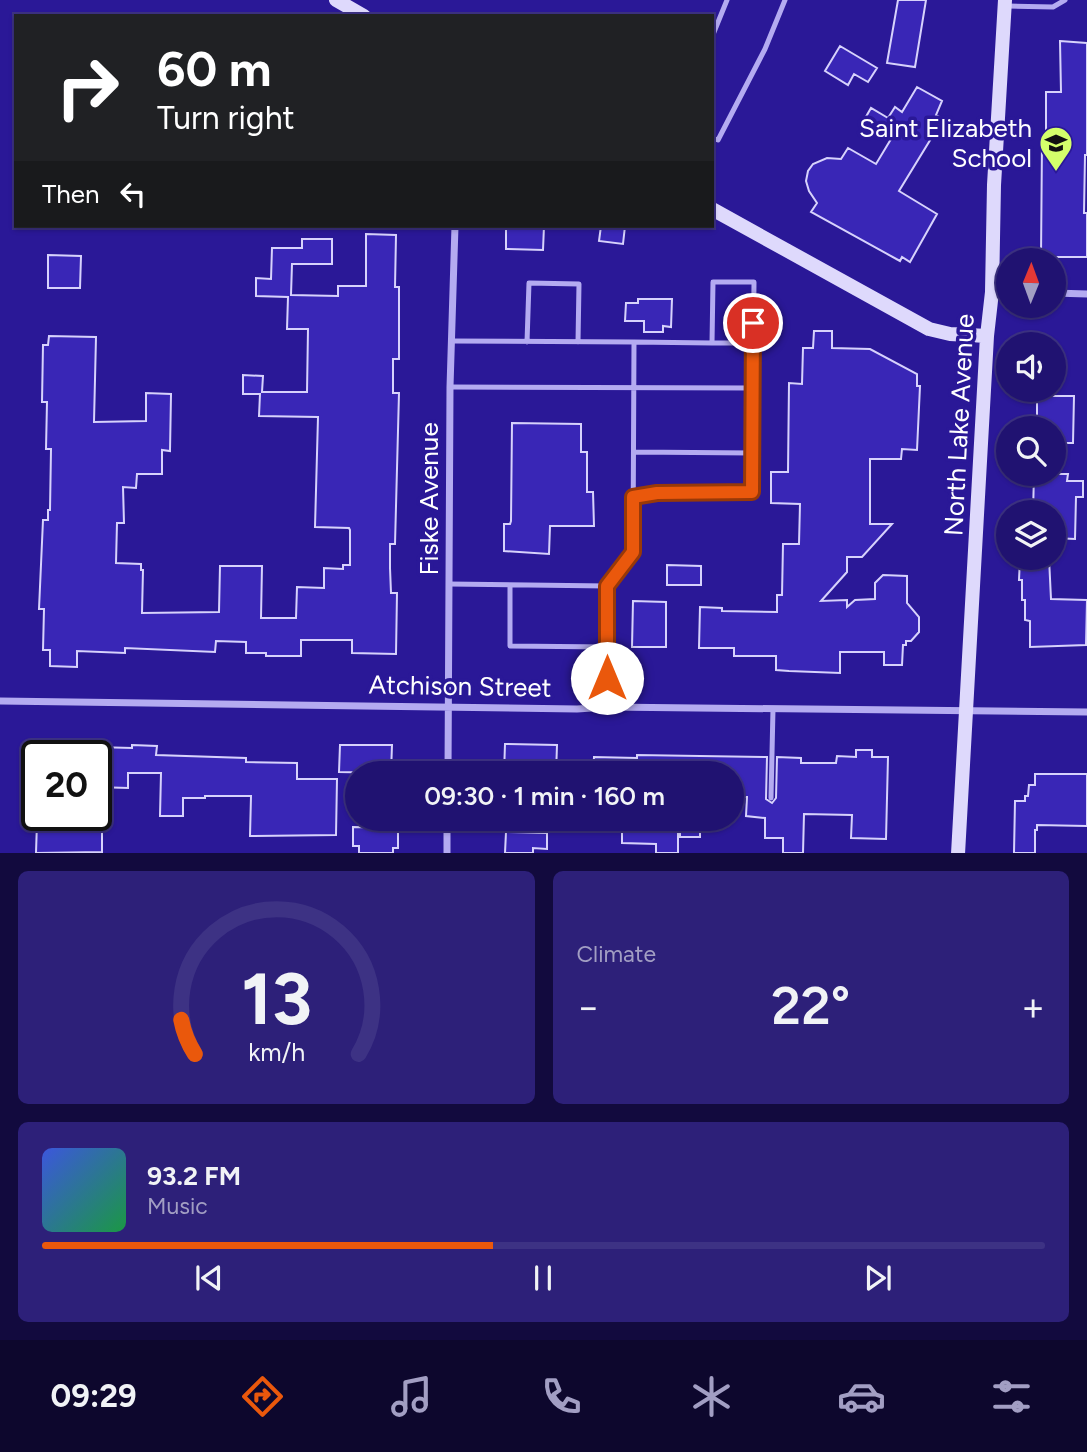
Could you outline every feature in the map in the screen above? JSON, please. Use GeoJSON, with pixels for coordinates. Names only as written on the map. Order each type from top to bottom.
{"type":"FeatureCollection","features":[{"type":"Feature","properties":{"kind":"main road"},"geometry":{"type":"LineString","coordinates":[[336,0],[360,14]]}},
{"type":"Feature","properties":{"kind":"main road","name":"North Lake Avenue"},"geometry":{"type":"LineString","coordinates":[[958,853],[987,336],[992,292],[1004,3]]}},
{"type":"Feature","properties":{"kind":"main road"},"geometry":{"type":"LineString","coordinates":[[714,210],[929,329],[950,334],[987,336]]}},
{"type":"Feature","properties":{"kind":"street","name":"Fiske Avenue"},"geometry":{"type":"LineString","coordinates":[[448,761],[450,387],[455,228]]}},
{"type":"Feature","properties":{"kind":"street"},"geometry":{"type":"LineString","coordinates":[[992,292],[996,292]]}},
{"type":"Feature","properties":{"kind":"street"},"geometry":{"type":"LineString","coordinates":[[1066,293],[1087,294]]}},
{"type":"Feature","properties":{"kind":"street","name":"Atchison Street"},"geometry":{"type":"LineString","coordinates":[[0,701],[577,709],[607,707],[1087,712]]}},
{"type":"Feature","properties":{"kind":"street"},"geometry":{"type":"LineString","coordinates":[[447,831],[447,853]]}},
{"type":"Feature","properties":{"kind":"lane"},"geometry":{"type":"LineString","coordinates":[[714,32],[727,0]]}},
{"type":"Feature","properties":{"kind":"lane"},"geometry":{"type":"LineString","coordinates":[[714,139],[718,140],[765,49],[785,0]]}},
{"type":"Feature","properties":{"kind":"lane"},"geometry":{"type":"LineString","coordinates":[[1004,3],[1053,7],[1065,0]]}},
{"type":"Feature","properties":{"kind":"lane"},"geometry":{"type":"LineString","coordinates":[[633,497],[657,493],[752,492],[754,282],[713,282],[712,343]]}},
{"type":"Feature","properties":{"kind":"lane"},"geometry":{"type":"LineString","coordinates":[[527,342],[529,283],[579,284],[578,342]]}},
{"type":"Feature","properties":{"kind":"lane"},"geometry":{"type":"LineString","coordinates":[[452,341],[753,343]]}},
{"type":"Feature","properties":{"kind":"lane"},"geometry":{"type":"LineString","coordinates":[[607,707],[607,586],[633,552],[634,342]]}},
{"type":"Feature","properties":{"kind":"lane"},"geometry":{"type":"LineString","coordinates":[[450,387],[753,388]]}},
{"type":"Feature","properties":{"kind":"lane"},"geometry":{"type":"LineString","coordinates":[[634,452],[752,453]]}},
{"type":"Feature","properties":{"kind":"lane"},"geometry":{"type":"LineString","coordinates":[[449,584],[607,586]]}},
{"type":"Feature","properties":{"kind":"lane"},"geometry":{"type":"LineString","coordinates":[[510,585],[510,646],[607,647]]}},
{"type":"Feature","properties":{"kind":"lane"},"geometry":{"type":"LineString","coordinates":[[771,797],[773,709]]}},
{"type":"Feature","properties":{"kind":"building"},"geometry":{"type":"Polygon","coordinates":[[[898,0],[926,0],[915,67],[887,63],[898,0]]]}},
{"type":"Feature","properties":{"kind":"building","name":"Saint Elizabeth School"},"geometry":{"type":"Polygon","coordinates":[[[1060,41],[1087,43],[1084,213],[1087,213],[1087,257],[1066,257],[1066,248],[1041,248],[1042,141],[1046,141],[1046,92],[1061,92],[1060,41]]]}},
{"type":"Feature","properties":{"kind":"building"},"geometry":{"type":"Polygon","coordinates":[[[840,46],[877,68],[868,82],[854,74],[848,85],[825,71],[840,46]]]}},
{"type":"Feature","properties":{"kind":"building"},"geometry":{"type":"Polygon","coordinates":[[[917,87],[942,101],[936,115],[943,119],[899,191],[937,214],[910,262],[902,257],[900,261],[811,212],[817,203],[806,181],[813,164],[827,158],[841,159],[848,148],[876,164],[891,139],[863,122],[871,108],[888,118],[895,107],[902,112],[917,87]]]}},
{"type":"Feature","properties":{"kind":"building"},"geometry":{"type":"Polygon","coordinates":[[[506,228],[544,228],[543,250],[506,249],[506,228]]]}},
{"type":"Feature","properties":{"kind":"building"},"geometry":{"type":"Polygon","coordinates":[[[601,228],[625,228],[623,244],[599,241],[601,228]]]}},
{"type":"Feature","properties":{"kind":"building"},"geometry":{"type":"Polygon","coordinates":[[[366,234],[396,235],[395,287],[399,287],[399,359],[393,359],[393,393],[399,393],[395,544],[390,544],[390,568],[391,593],[397,593],[396,654],[352,653],[352,640],[301,640],[301,656],[266,656],[266,653],[246,653],[246,642],[216,641],[215,652],[125,648],[125,653],[77,651],[77,667],[50,666],[50,650],[43,650],[44,609],[39,609],[43,520],[48,520],[50,510],[51,449],[46,449],[47,402],[42,402],[43,345],[48,345],[49,336],[96,337],[94,422],[146,421],[146,393],[171,394],[170,451],[162,450],[162,474],[137,474],[136,488],[123,487],[124,523],[117,523],[116,563],[141,564],[143,570],[142,613],[219,612],[220,566],[262,566],[261,618],[296,618],[297,587],[324,588],[324,568],[343,569],[343,565],[350,565],[350,530],[315,527],[318,417],[259,416],[260,394],[243,394],[243,375],[263,376],[262,392],[307,392],[308,329],[287,329],[288,297],[256,296],[256,278],[271,279],[272,248],[302,248],[302,239],[332,239],[332,264],[292,264],[291,295],[338,296],[338,286],[366,286],[366,234]]]}},
{"type":"Feature","properties":{"kind":"building"},"geometry":{"type":"Polygon","coordinates":[[[48,255],[81,256],[80,288],[48,288],[48,255]]]}},
{"type":"Feature","properties":{"kind":"building"},"geometry":{"type":"Polygon","coordinates":[[[638,299],[672,299],[671,327],[663,326],[663,332],[644,332],[644,321],[625,321],[626,303],[638,303],[638,299]]]}},
{"type":"Feature","properties":{"kind":"building"},"geometry":{"type":"Polygon","coordinates":[[[814,331],[832,331],[832,348],[870,349],[917,374],[917,386],[920,386],[917,450],[902,449],[901,459],[870,459],[870,524],[892,524],[862,557],[847,557],[847,572],[821,601],[847,600],[847,607],[855,600],[875,599],[875,583],[883,575],[907,576],[907,603],[919,617],[919,632],[903,645],[902,665],[884,665],[884,652],[840,652],[840,673],[776,670],[776,656],[734,656],[734,648],[699,648],[700,607],[722,608],[722,611],[777,612],[777,595],[782,595],[783,544],[799,544],[800,504],[771,503],[771,472],[788,472],[789,383],[802,384],[803,348],[813,348],[814,331]]]}},
{"type":"Feature","properties":{"kind":"building"},"geometry":{"type":"Polygon","coordinates":[[[1066,396],[1074,396],[1073,443],[1066,443],[1066,416],[1037,416],[1037,402],[1066,402],[1066,396]]]}},
{"type":"Feature","properties":{"kind":"building"},"geometry":{"type":"Polygon","coordinates":[[[512,423],[581,424],[581,452],[587,452],[587,492],[593,492],[594,526],[550,526],[549,554],[504,551],[504,524],[510,524],[511,521],[512,423]]]}},
{"type":"Feature","properties":{"kind":"building"},"geometry":{"type":"Polygon","coordinates":[[[1066,474],[1067,481],[1083,481],[1083,497],[1076,497],[1075,539],[1066,539],[1066,500],[1033,500],[1034,486],[1066,486],[1066,474]]]}},
{"type":"Feature","properties":{"kind":"building"},"geometry":{"type":"Polygon","coordinates":[[[667,565],[701,566],[701,585],[667,585],[667,565]]]}},
{"type":"Feature","properties":{"kind":"building"},"geometry":{"type":"Polygon","coordinates":[[[1019,570],[1050,570],[1051,599],[1087,600],[1086,645],[1030,647],[1030,621],[1025,620],[1022,580],[1019,580],[1019,570]]]}},
{"type":"Feature","properties":{"kind":"building"},"geometry":{"type":"Polygon","coordinates":[[[633,601],[666,602],[666,647],[632,647],[633,601]]]}},
{"type":"Feature","properties":{"kind":"building"},"geometry":{"type":"Polygon","coordinates":[[[505,744],[557,745],[556,761],[504,761],[505,744]]]}},
{"type":"Feature","properties":{"kind":"building"},"geometry":{"type":"Polygon","coordinates":[[[132,745],[157,746],[156,755],[246,758],[246,762],[297,763],[297,779],[337,779],[336,835],[250,836],[251,796],[183,798],[183,816],[160,816],[161,773],[128,773],[128,788],[112,788],[112,747],[132,748],[132,745]]]}},
{"type":"Feature","properties":{"kind":"building"},"geometry":{"type":"Polygon","coordinates":[[[340,745],[392,745],[391,761],[345,761],[345,772],[339,772],[340,745]]]}},
{"type":"Feature","properties":{"kind":"building"},"geometry":{"type":"Polygon","coordinates":[[[856,750],[872,750],[872,757],[888,757],[886,839],[851,838],[852,815],[804,814],[803,853],[783,853],[783,838],[765,838],[765,818],[746,816],[744,761],[594,761],[594,757],[637,758],[637,755],[767,757],[766,799],[772,803],[776,798],[777,757],[801,758],[801,763],[836,763],[837,756],[856,757],[856,750]]]}},
{"type":"Feature","properties":{"kind":"building"},"geometry":{"type":"Polygon","coordinates":[[[1035,774],[1087,774],[1087,826],[1037,825],[1035,853],[1014,853],[1015,801],[1025,801],[1029,785],[1035,785],[1035,774]]]}},
{"type":"Feature","properties":{"kind":"building"},"geometry":{"type":"Polygon","coordinates":[[[37,831],[102,831],[102,852],[36,853],[37,831]]]}},
{"type":"Feature","properties":{"kind":"building"},"geometry":{"type":"Polygon","coordinates":[[[353,831],[398,831],[398,848],[393,848],[393,853],[359,853],[359,846],[353,846],[353,831]]]}},
{"type":"Feature","properties":{"kind":"building"},"geometry":{"type":"Polygon","coordinates":[[[622,831],[678,831],[678,853],[656,853],[656,844],[622,843],[622,831]]]}},
{"type":"Feature","properties":{"kind":"building"},"geometry":{"type":"Polygon","coordinates":[[[680,831],[700,831],[700,837],[680,837],[680,831]]]}},
{"type":"Feature","properties":{"kind":"building"},"geometry":{"type":"Polygon","coordinates":[[[506,832],[547,833],[547,849],[533,848],[533,853],[505,853],[506,832]]]}},
{"type":"Feature","properties":{"kind":"place","name":"Saint Elizabeth School"},"geometry":{"type":"Point","coordinates":[1056,173]}},
{"type":"Feature","properties":{"kind":"route"},"geometry":{"type":"LineString","coordinates":[[607,678],[607,586],[633,552],[633,497],[657,493],[752,492],[753,323]]}}]}
